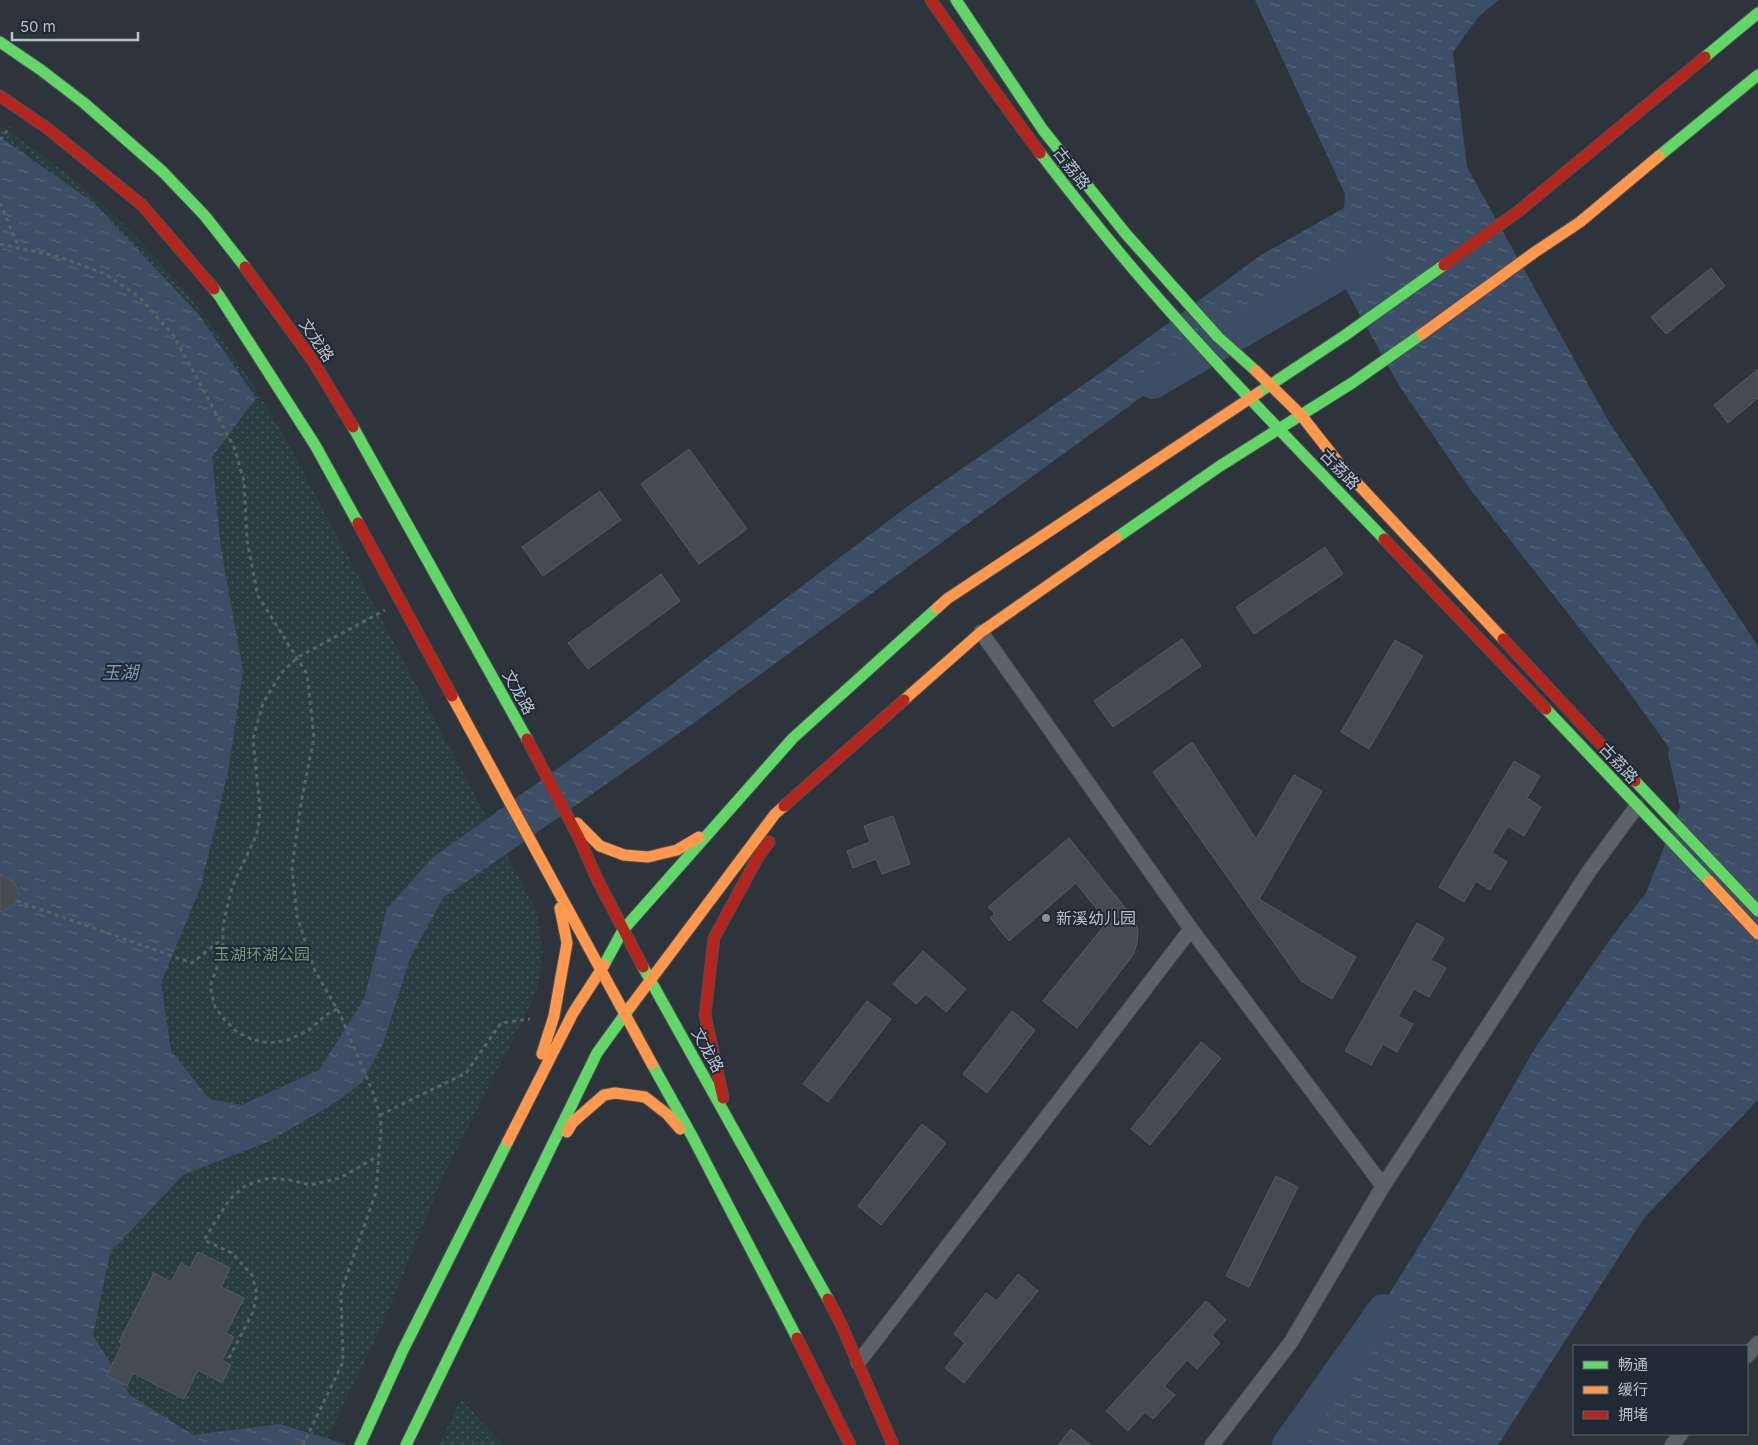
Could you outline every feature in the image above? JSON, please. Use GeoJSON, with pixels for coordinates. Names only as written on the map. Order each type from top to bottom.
{"type":"FeatureCollection","features":[{"type":"Feature","properties":{"kind":"main road","name":"古荔路"},"geometry":{"type":"LineString","coordinates":[[931,0],[982,76],[1060,179],[1150,288],[1249,399],[1649,817],[1758,934]]}},
{"type":"Feature","properties":{"kind":"main road","name":"古荔路"},"geometry":{"type":"LineString","coordinates":[[956,0],[1043,130],[1126,234],[1218,337],[1271,384],[1301,415],[1341,466],[1656,805],[1758,911]]}},
{"type":"Feature","properties":{"kind":"main road"},"geometry":{"type":"LineString","coordinates":[[360,1445],[403,1350],[573,1013],[601,970],[623,930],[793,738],[947,599],[1344,336],[1508,219],[1758,13]]}},
{"type":"Feature","properties":{"kind":"main road","name":"文龙路"},"geometry":{"type":"LineString","coordinates":[[0,42],[42,70],[84,103],[163,172],[205,216],[270,300],[313,361],[359,437],[567,814],[623,930],[804,1254],[840,1324],[893,1445]]}},
{"type":"Feature","properties":{"kind":"main road"},"geometry":{"type":"LineString","coordinates":[[408,1441],[597,1053],[775,814],[981,632],[1220,466],[1352,383],[1580,222],[1758,75]]}},
{"type":"Feature","properties":{"kind":"main road"},"geometry":{"type":"LineString","coordinates":[[0,96],[46,128],[142,205],[220,297],[315,445],[699,1150],[850,1445]]}},
{"type":"Feature","properties":{"kind":"main road"},"geometry":{"type":"LineString","coordinates":[[786,819],[821,774]]}},
{"type":"Feature","properties":{"kind":"main road"},"geometry":{"type":"LineString","coordinates":[[567,814],[600,846],[624,855],[648,857],[677,850],[713,828]]}},
{"type":"Feature","properties":{"kind":"main road"},"geometry":{"type":"LineString","coordinates":[[727,1116],[705,1015],[714,938],[758,857],[775,834]]}},
{"type":"Feature","properties":{"kind":"main road"},"geometry":{"type":"LineString","coordinates":[[516,1126],[554,1016],[567,943],[556,887]]}},
{"type":"Feature","properties":{"kind":"main road"},"geometry":{"type":"LineString","coordinates":[[507,1238],[573,1122],[604,1095],[615,1093],[645,1097],[667,1114],[699,1150]]}},
{"type":"Feature","properties":{"kind":"street"},"geometry":{"type":"LineString","coordinates":[[981,632],[1191,929],[1383,1186]]}},
{"type":"Feature","properties":{"kind":"street"},"geometry":{"type":"LineString","coordinates":[[1212,1445],[1291,1342],[1383,1186],[1590,870],[1637,806]]}},
{"type":"Feature","properties":{"kind":"street"},"geometry":{"type":"LineString","coordinates":[[858,1363],[1191,929]]}},
{"type":"Feature","properties":{"kind":"street"},"geometry":{"type":"LineString","coordinates":[[1748,1355],[1758,1343]]}},
{"type":"Feature","properties":{"kind":"street"},"geometry":{"type":"LineString","coordinates":[[1672,1445],[1680,1435]]}},
{"type":"Feature","properties":{"kind":"path"},"geometry":{"type":"LineString","coordinates":[[0,140],[10,127]]}},
{"type":"Feature","properties":{"kind":"path"},"geometry":{"type":"LineString","coordinates":[[0,203],[18,248]]}},
{"type":"Feature","properties":{"kind":"path"},"geometry":{"type":"LineString","coordinates":[[0,244],[60,257],[105,274],[139,297],[174,336],[234,447],[244,481],[247,541],[258,596],[308,674],[314,736],[300,803],[292,868],[297,916],[315,971],[340,1014],[372,1090],[380,1115],[381,1130],[376,1192],[342,1292],[343,1362],[303,1445]]}},
{"type":"Feature","properties":{"kind":"path"},"geometry":{"type":"LineString","coordinates":[[337,1009],[326,1014],[309,1030],[288,1040],[270,1043],[253,1040],[237,1032],[225,1020],[215,1007],[210,986],[223,952],[223,925],[232,888],[256,836],[259,823],[260,808],[253,739],[263,703],[282,672],[298,658],[384,610]]}},
{"type":"Feature","properties":{"kind":"path"},"geometry":{"type":"LineString","coordinates":[[17,901],[192,963],[223,939]]}},
{"type":"Feature","properties":{"kind":"path"},"geometry":{"type":"LineString","coordinates":[[380,1115],[466,1072],[501,1023],[530,1019]]}},
{"type":"Feature","properties":{"kind":"path"},"geometry":{"type":"LineString","coordinates":[[229,1358],[253,1312],[257,1294],[252,1275],[232,1253],[204,1240],[229,1200],[246,1185],[269,1178],[310,1185],[340,1178],[379,1156]]}},
{"type":"Feature","properties":{"kind":"green space","name":"玉湖环湖公园"},"geometry":{"type":"Polygon","coordinates":[[[0,126],[86,189],[124,225],[160,262],[226,344],[283,434],[535,908],[541,931],[542,964],[534,998],[444,1174],[382,1326],[324,1445],[0,1445],[0,126]]]}},
{"type":"Feature","properties":{"kind":"green space"},"geometry":{"type":"Polygon","coordinates":[[[461,1399],[503,1445],[439,1445],[461,1399]]]}},
{"type":"Feature","properties":{"kind":"water","name":"玉湖"},"geometry":{"type":"Polygon","coordinates":[[[1255,0],[1499,0],[1479,16],[1453,52],[1467,167],[1609,422],[1758,646],[1758,1100],[1644,1218],[1498,1445],[1292,1445],[1306,1428],[1460,1180],[1535,1048],[1611,938],[1646,893],[1680,807],[1668,753],[1669,748],[1625,686],[1470,489],[1398,384],[1339,277],[1294,286],[691,725],[443,898],[410,958],[383,1044],[362,1082],[339,1100],[270,1141],[183,1175],[110,1253],[93,1335],[130,1395],[193,1435],[280,1424],[347,1445],[0,1445],[0,910],[8,909],[17,901],[19,895],[15,885],[0,879],[0,137],[94,203],[199,315],[256,398],[212,457],[221,548],[243,671],[228,772],[201,886],[161,983],[171,1050],[209,1099],[242,1105],[319,1070],[364,999],[387,909],[432,858],[606,734],[908,506],[1096,376],[1261,255],[1344,208],[1345,194],[1255,0]]]}},
{"type":"Feature","properties":{"kind":"building"},"geometry":{"type":"Polygon","coordinates":[[[1711,268],[1725,286],[1666,334],[1651,317],[1711,268]]]}},
{"type":"Feature","properties":{"kind":"building"},"geometry":{"type":"Polygon","coordinates":[[[1758,369],[1758,398],[1728,423],[1714,405],[1758,369]]]}},
{"type":"Feature","properties":{"kind":"building"},"geometry":{"type":"Polygon","coordinates":[[[689,449],[747,529],[699,564],[641,484],[689,449]]]}},
{"type":"Feature","properties":{"kind":"building"},"geometry":{"type":"Polygon","coordinates":[[[600,491],[621,520],[543,576],[522,547],[600,491]]]}},
{"type":"Feature","properties":{"kind":"building"},"geometry":{"type":"Polygon","coordinates":[[[1325,547],[1343,574],[1254,634],[1236,607],[1325,547]]]}},
{"type":"Feature","properties":{"kind":"building"},"geometry":{"type":"Polygon","coordinates":[[[661,574],[680,601],[588,669],[568,643],[661,574]]]}},
{"type":"Feature","properties":{"kind":"building"},"geometry":{"type":"Polygon","coordinates":[[[1182,639],[1201,666],[1113,727],[1094,701],[1182,639]]]}},
{"type":"Feature","properties":{"kind":"building"},"geometry":{"type":"Polygon","coordinates":[[[1395,640],[1423,656],[1369,749],[1341,732],[1395,640]]]}},
{"type":"Feature","properties":{"kind":"building"},"geometry":{"type":"Polygon","coordinates":[[[1192,742],[1256,839],[1294,775],[1322,791],[1259,899],[1356,957],[1332,999],[1301,981],[1153,772],[1192,742]]]}},
{"type":"Feature","properties":{"kind":"building"},"geometry":{"type":"Polygon","coordinates":[[[1514,761],[1540,776],[1527,798],[1541,807],[1524,836],[1508,826],[1492,853],[1507,862],[1490,890],[1476,881],[1464,902],[1439,887],[1514,761]]]}},
{"type":"Feature","properties":{"kind":"building"},"geometry":{"type":"Polygon","coordinates":[[[893,816],[910,864],[882,874],[876,859],[853,868],[847,851],[870,842],[864,826],[893,816]]]}},
{"type":"Feature","properties":{"kind":"building"},"geometry":{"type":"Polygon","coordinates":[[[1069,838],[1136,921],[1138,933],[1133,955],[1077,1028],[1043,1001],[1107,922],[1076,883],[1009,941],[990,918],[995,914],[988,907],[1069,838]]]}},
{"type":"Feature","properties":{"kind":"building"},"geometry":{"type":"Polygon","coordinates":[[[0,874],[13,882],[19,896],[14,905],[0,912],[0,874]]]}},
{"type":"Feature","properties":{"kind":"building"},"geometry":{"type":"Polygon","coordinates":[[[1417,923],[1444,938],[1431,960],[1446,968],[1429,997],[1414,989],[1398,1016],[1413,1024],[1397,1052],[1383,1044],[1371,1065],[1345,1051],[1417,923]]]}},
{"type":"Feature","properties":{"kind":"building"},"geometry":{"type":"Polygon","coordinates":[[[923,951],[966,989],[946,1012],[926,994],[916,1004],[893,984],[923,951]]]}},
{"type":"Feature","properties":{"kind":"building"},"geometry":{"type":"Polygon","coordinates":[[[867,1001],[891,1019],[828,1102],[803,1084],[867,1001]]]}},
{"type":"Feature","properties":{"kind":"building"},"geometry":{"type":"Polygon","coordinates":[[[1012,1011],[1035,1030],[987,1093],[963,1074],[1012,1011]]]}},
{"type":"Feature","properties":{"kind":"building"},"geometry":{"type":"Polygon","coordinates":[[[1201,1042],[1221,1058],[1150,1145],[1131,1129],[1201,1042]]]}},
{"type":"Feature","properties":{"kind":"building"},"geometry":{"type":"Polygon","coordinates":[[[922,1124],[946,1143],[881,1225],[858,1206],[922,1124]]]}},
{"type":"Feature","properties":{"kind":"building"},"geometry":{"type":"Polygon","coordinates":[[[1276,1176],[1298,1187],[1249,1287],[1226,1276],[1276,1176]]]}},
{"type":"Feature","properties":{"kind":"building"},"geometry":{"type":"Polygon","coordinates":[[[198,1252],[230,1268],[221,1287],[244,1298],[226,1333],[234,1337],[222,1360],[231,1365],[222,1383],[198,1370],[184,1399],[133,1373],[127,1386],[107,1376],[122,1344],[119,1342],[154,1273],[171,1282],[181,1263],[190,1268],[198,1252]]]}},
{"type":"Feature","properties":{"kind":"building"},"geometry":{"type":"Polygon","coordinates":[[[1018,1274],[1038,1291],[964,1383],[945,1368],[965,1343],[954,1334],[986,1293],[997,1301],[1018,1274]]]}},
{"type":"Feature","properties":{"kind":"building"},"geometry":{"type":"Polygon","coordinates":[[[1206,1301],[1226,1320],[1212,1335],[1220,1343],[1197,1369],[1187,1360],[1164,1386],[1175,1395],[1153,1419],[1145,1412],[1128,1431],[1106,1411],[1206,1301]]]}},
{"type":"Feature","properties":{"kind":"building"},"geometry":{"type":"Polygon","coordinates":[[[1071,1429],[1091,1445],[1058,1445],[1071,1429]]]}},
{"type":"Feature","properties":{"kind":"waterway"},"geometry":{"type":"LineString","coordinates":[[1153,384],[1370,258]]}},
{"type":"Feature","properties":{"kind":"waterway"},"geometry":{"type":"LineString","coordinates":[[1287,1445],[1383,1309]]}},
{"type":"Feature","properties":{"kind":"traffic: fast"},"geometry":{"type":"LineString","coordinates":[[956,0],[1043,130],[1126,234],[1218,337],[1256,371]]}},
{"type":"Feature","properties":{"kind":"traffic: fast"},"geometry":{"type":"LineString","coordinates":[[1705,57],[1758,13]]}},
{"type":"Feature","properties":{"kind":"traffic: fast"},"geometry":{"type":"LineString","coordinates":[[0,42],[84,103],[163,172],[205,216],[245,267]]}},
{"type":"Feature","properties":{"kind":"traffic: fast"},"geometry":{"type":"LineString","coordinates":[[1659,156],[1758,75]]}},
{"type":"Feature","properties":{"kind":"traffic: fast"},"geometry":{"type":"LineString","coordinates":[[1040,153],[1109,240],[1180,323],[1384,539]]}},
{"type":"Feature","properties":{"kind":"traffic: fast"},"geometry":{"type":"LineString","coordinates":[[1258,393],[1344,336],[1444,265]]}},
{"type":"Feature","properties":{"kind":"traffic: fast"},"geometry":{"type":"LineString","coordinates":[[214,289],[315,445],[358,523]]}},
{"type":"Feature","properties":{"kind":"traffic: fast"},"geometry":{"type":"LineString","coordinates":[[1116,538],[1220,466],[1352,383],[1422,334]]}},
{"type":"Feature","properties":{"kind":"traffic: fast"},"geometry":{"type":"LineString","coordinates":[[353,427],[527,739]]}},
{"type":"Feature","properties":{"kind":"traffic: fast"},"geometry":{"type":"LineString","coordinates":[[604,965],[623,930],[793,738],[937,608]]}},
{"type":"Feature","properties":{"kind":"traffic: fast"},"geometry":{"type":"LineString","coordinates":[[1546,709],[1709,881]]}},
{"type":"Feature","properties":{"kind":"traffic: fast"},"geometry":{"type":"LineString","coordinates":[[1635,781],[1758,911]]}},
{"type":"Feature","properties":{"kind":"traffic: fast"},"geometry":{"type":"LineString","coordinates":[[643,967],[828,1299]]}},
{"type":"Feature","properties":{"kind":"traffic: fast"},"geometry":{"type":"LineString","coordinates":[[406,1445],[597,1053],[631,1006]]}},
{"type":"Feature","properties":{"kind":"traffic: fast"},"geometry":{"type":"LineString","coordinates":[[652,1064],[692,1136],[797,1338]]}},
{"type":"Feature","properties":{"kind":"traffic: fast"},"geometry":{"type":"LineString","coordinates":[[360,1445],[403,1350],[508,1141]]}},
{"type":"Feature","properties":{"kind":"traffic: slow"},"geometry":{"type":"LineString","coordinates":[[1422,334],[1535,252],[1580,222],[1659,156]]}},
{"type":"Feature","properties":{"kind":"traffic: slow"},"geometry":{"type":"LineString","coordinates":[[1256,371],[1301,415],[1341,466],[1503,639]]}},
{"type":"Feature","properties":{"kind":"traffic: slow"},"geometry":{"type":"LineString","coordinates":[[937,608],[947,599],[1258,393]]}},
{"type":"Feature","properties":{"kind":"traffic: slow"},"geometry":{"type":"LineString","coordinates":[[904,700],[981,632],[1116,538]]}},
{"type":"Feature","properties":{"kind":"traffic: slow"},"geometry":{"type":"LineString","coordinates":[[452,696],[652,1064]]}},
{"type":"Feature","properties":{"kind":"traffic: slow"},"geometry":{"type":"LineString","coordinates":[[631,1006],[775,814],[784,806]]}},
{"type":"Feature","properties":{"kind":"traffic: slow"},"geometry":{"type":"LineString","coordinates":[[577,823],[600,846],[624,855],[648,857],[677,850],[699,837]]}},
{"type":"Feature","properties":{"kind":"traffic: slow"},"geometry":{"type":"LineString","coordinates":[[1709,881],[1758,934]]}},
{"type":"Feature","properties":{"kind":"traffic: slow"},"geometry":{"type":"LineString","coordinates":[[542,1054],[554,1016],[567,943],[560,908]]}},
{"type":"Feature","properties":{"kind":"traffic: slow"},"geometry":{"type":"LineString","coordinates":[[508,1141],[573,1013],[604,965]]}},
{"type":"Feature","properties":{"kind":"traffic: slow"},"geometry":{"type":"LineString","coordinates":[[567,1132],[573,1122],[604,1095],[615,1093],[645,1097],[667,1114],[680,1129]]}},
{"type":"Feature","properties":{"kind":"traffic: jam"},"geometry":{"type":"LineString","coordinates":[[931,0],[1040,153]]}},
{"type":"Feature","properties":{"kind":"traffic: jam"},"geometry":{"type":"LineString","coordinates":[[1444,265],[1520,210],[1705,57]]}},
{"type":"Feature","properties":{"kind":"traffic: jam"},"geometry":{"type":"LineString","coordinates":[[0,96],[47,128],[142,205],[214,289]]}},
{"type":"Feature","properties":{"kind":"traffic: jam"},"geometry":{"type":"LineString","coordinates":[[245,267],[313,361],[353,427]]}},
{"type":"Feature","properties":{"kind":"traffic: jam"},"geometry":{"type":"LineString","coordinates":[[358,523],[452,696]]}},
{"type":"Feature","properties":{"kind":"traffic: jam"},"geometry":{"type":"LineString","coordinates":[[1384,539],[1546,709]]}},
{"type":"Feature","properties":{"kind":"traffic: jam"},"geometry":{"type":"LineString","coordinates":[[1503,639],[1635,781]]}},
{"type":"Feature","properties":{"kind":"traffic: jam"},"geometry":{"type":"LineString","coordinates":[[784,806],[904,700]]}},
{"type":"Feature","properties":{"kind":"traffic: jam"},"geometry":{"type":"LineString","coordinates":[[527,739],[643,967]]}},
{"type":"Feature","properties":{"kind":"traffic: jam"},"geometry":{"type":"LineString","coordinates":[[723,1098],[705,1015],[714,938],[758,857],[769,842]]}},
{"type":"Feature","properties":{"kind":"traffic: jam"},"geometry":{"type":"LineString","coordinates":[[828,1299],[841,1324],[893,1445]]}},
{"type":"Feature","properties":{"kind":"traffic: jam"},"geometry":{"type":"LineString","coordinates":[[797,1338],[850,1445]]}},
{"type":"Feature","properties":{"kind":"place","name":"新溪幼儿园"},"geometry":{"type":"Point","coordinates":[1046,918]}}]}
